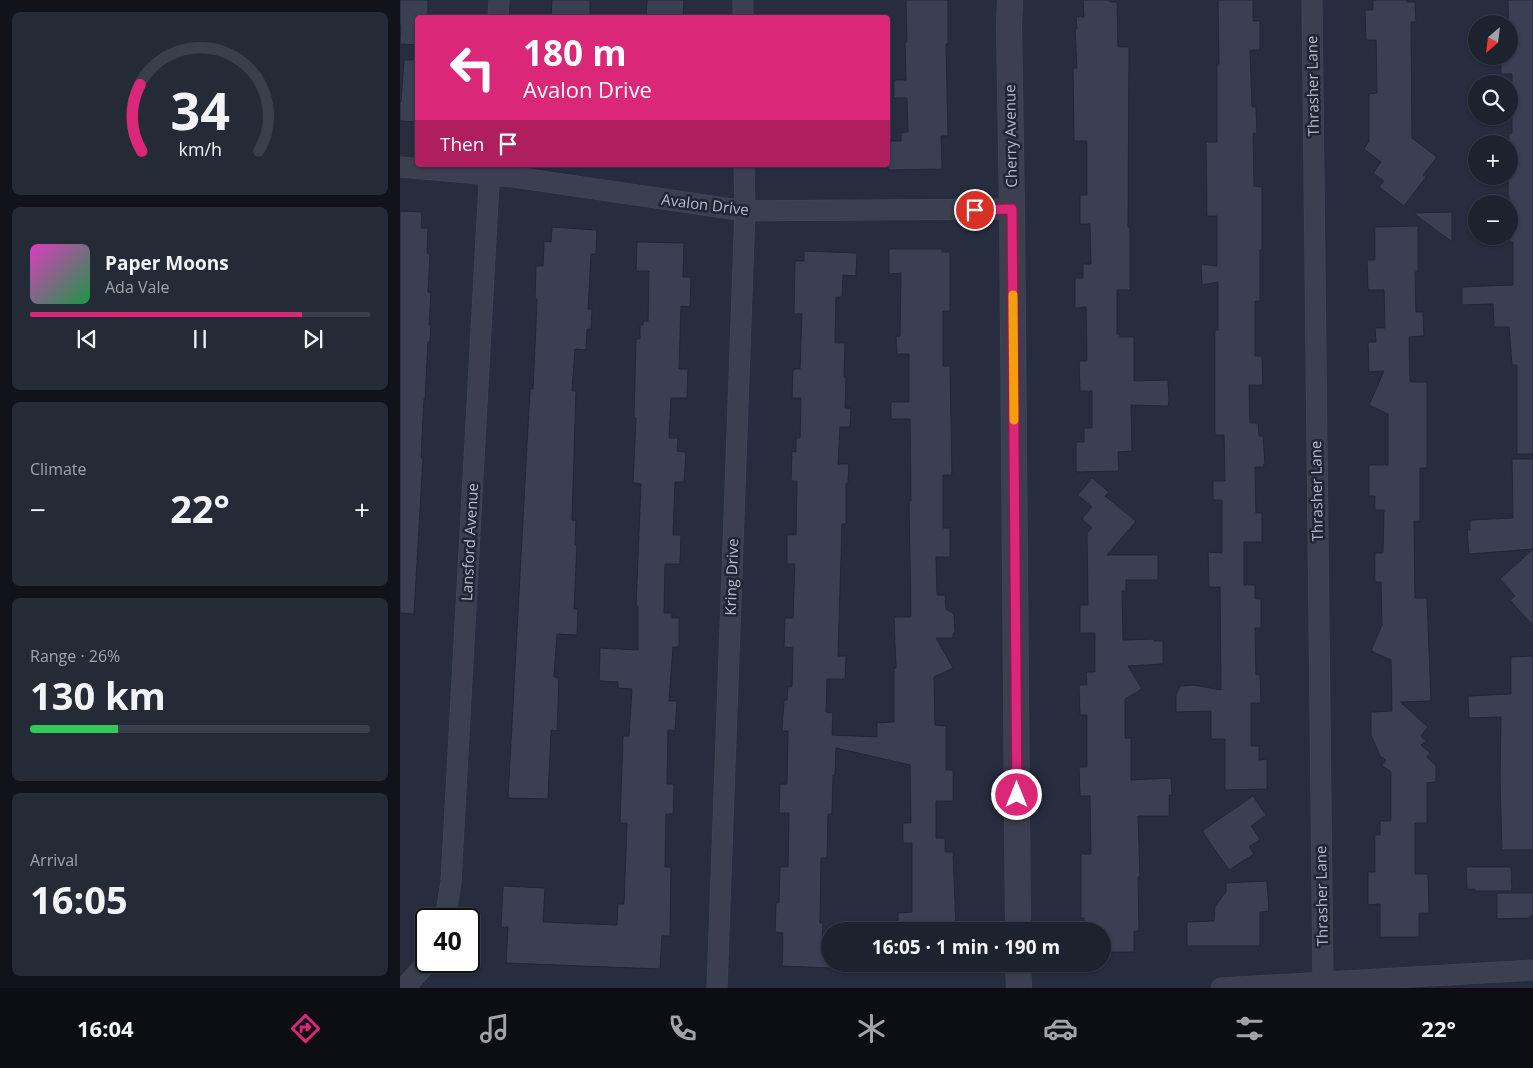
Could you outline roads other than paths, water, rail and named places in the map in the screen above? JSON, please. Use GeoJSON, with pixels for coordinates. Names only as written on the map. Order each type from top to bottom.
{"type":"FeatureCollection","features":[{"type":"Feature","properties":{"kind":"street"},"geometry":{"type":"LineString","coordinates":[[498,15],[499,0]]}},
{"type":"Feature","properties":{"kind":"street"},"geometry":{"type":"LineString","coordinates":[[743,0],[743,15]]}},
{"type":"Feature","properties":{"kind":"street","name":"Cherry Avenue"},"geometry":{"type":"LineString","coordinates":[[1010,0],[1018,922]]}},
{"type":"Feature","properties":{"kind":"street","name":"Thrasher Lane"},"geometry":{"type":"LineString","coordinates":[[1312,0],[1324,982]]}},
{"type":"Feature","properties":{"kind":"street","name":"Avalon Drive"},"geometry":{"type":"LineString","coordinates":[[400,167],[489,170],[745,211],[1012,209]]}},
{"type":"Feature","properties":{"kind":"street","name":"Kring Drive"},"geometry":{"type":"LineString","coordinates":[[717,988],[745,211],[744,167]]}},
{"type":"Feature","properties":{"kind":"street","name":"Lansford Avenue"},"geometry":{"type":"LineString","coordinates":[[447,908],[451,882],[489,170]]}},
{"type":"Feature","properties":{"kind":"street"},"geometry":{"type":"LineString","coordinates":[[1221,988],[1533,970]]}},
{"type":"Feature","properties":{"kind":"street"},"geometry":{"type":"LineString","coordinates":[[1018,972],[1019,988]]}},
{"type":"Feature","properties":{"kind":"street"},"geometry":{"type":"LineString","coordinates":[[404,988],[418,973]]}}]}
